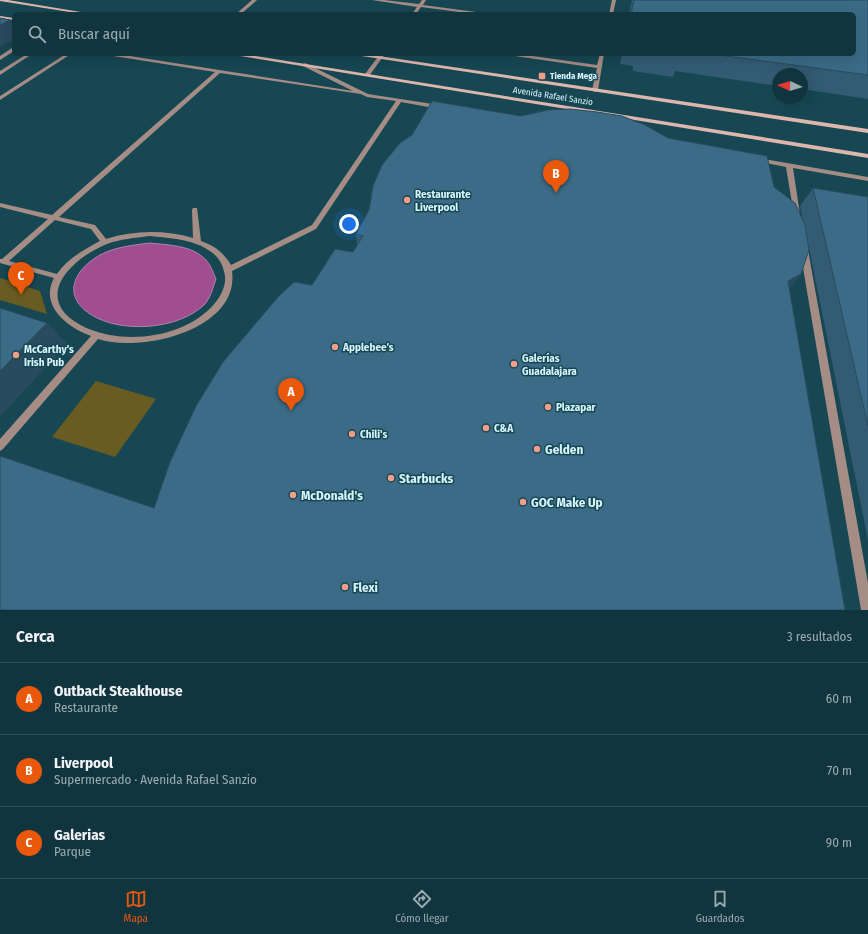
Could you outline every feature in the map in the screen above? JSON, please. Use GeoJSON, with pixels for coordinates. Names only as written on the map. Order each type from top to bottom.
{"type":"FeatureCollection","features":[{"type":"Feature","properties":{"kind":"main road"},"geometry":{"type":"LineString","coordinates":[[0,0],[69,12]]}},
{"type":"Feature","properties":{"kind":"main road"},"geometry":{"type":"LineString","coordinates":[[0,17],[12,20]]}},
{"type":"Feature","properties":{"kind":"main road","name":"Avenida Rafael Sanzio"},"geometry":{"type":"LineString","coordinates":[[247,56],[868,156]]}},
{"type":"Feature","properties":{"kind":"main road","name":"Avenida Rafael Sanzio"},"geometry":{"type":"LineString","coordinates":[[382,56],[868,131]]}},
{"type":"Feature","properties":{"kind":"lane"},"geometry":{"type":"LineString","coordinates":[[240,12],[255,0]]}},
{"type":"Feature","properties":{"kind":"lane"},"geometry":{"type":"LineString","coordinates":[[374,0],[467,12]]}},
{"type":"Feature","properties":{"kind":"lane"},"geometry":{"type":"LineString","coordinates":[[416,12],[424,0]]}},
{"type":"Feature","properties":{"kind":"lane"},"geometry":{"type":"LineString","coordinates":[[611,12],[614,0]]}},
{"type":"Feature","properties":{"kind":"lane"},"geometry":{"type":"LineString","coordinates":[[0,58],[12,51]]}},
{"type":"Feature","properties":{"kind":"lane"},"geometry":{"type":"LineString","coordinates":[[0,72],[27,56]]}},
{"type":"Feature","properties":{"kind":"lane"},"geometry":{"type":"LineString","coordinates":[[0,98],[66,56]]}},
{"type":"Feature","properties":{"kind":"lane"},"geometry":{"type":"LineString","coordinates":[[120,56],[444,108]]}},
{"type":"Feature","properties":{"kind":"lane"},"geometry":{"type":"LineString","coordinates":[[367,75],[382,56]]}},
{"type":"Feature","properties":{"kind":"lane"},"geometry":{"type":"LineString","coordinates":[[522,56],[599,67]]}},
{"type":"Feature","properties":{"kind":"lane"},"geometry":{"type":"LineString","coordinates":[[595,90],[602,56]]}},
{"type":"Feature","properties":{"kind":"lane"},"geometry":{"type":"LineString","coordinates":[[305,65],[367,95]]}},
{"type":"Feature","properties":{"kind":"lane"},"geometry":{"type":"LineString","coordinates":[[2,261],[219,71]]}},
{"type":"Feature","properties":{"kind":"lane"},"geometry":{"type":"LineString","coordinates":[[230,269],[314,228],[399,101]]}},
{"type":"Feature","properties":{"kind":"lane"},"geometry":{"type":"LineString","coordinates":[[750,158],[868,179]]}},
{"type":"Feature","properties":{"kind":"lane"},"geometry":{"type":"LineString","coordinates":[[789,165],[799,223]]}},
{"type":"Feature","properties":{"kind":"lane"},"geometry":{"type":"LineString","coordinates":[[0,205],[93,226],[105,242]]}},
{"type":"Feature","properties":{"kind":"lane"},"geometry":{"type":"LineString","coordinates":[[195,210],[197,241]]}},
{"type":"Feature","properties":{"kind":"lane"},"geometry":{"type":"LineString","coordinates":[[149,234],[176,236],[197,241],[220,255],[230,269],[229,287],[220,303],[206,317],[185,329],[164,335],[136,340],[111,339],[96,336],[73,326],[62,313],[54,299],[56,282],[69,264],[83,254],[105,242],[126,236],[149,234]]}},
{"type":"Feature","properties":{"kind":"lane"},"geometry":{"type":"LineString","coordinates":[[802,238],[868,610]]}},
{"type":"Feature","properties":{"kind":"lane"},"geometry":{"type":"LineString","coordinates":[[2,261],[59,277]]}},
{"type":"Feature","properties":{"kind":"lane"},"geometry":{"type":"LineString","coordinates":[[0,446],[96,336]]}},
{"type":"Feature","properties":{"kind":"shaded area"},"geometry":{"type":"Polygon","coordinates":[[[150,243],[172,245],[194,251],[206,260],[216,279],[205,304],[194,313],[180,319],[165,324],[149,326],[117,325],[90,314],[81,307],[76,299],[74,291],[78,275],[84,267],[100,255],[112,250],[150,243]]]}},
{"type":"Feature","properties":{"kind":"shaded area"},"geometry":{"type":"Polygon","coordinates":[[[0,278],[40,291],[47,314],[0,300],[0,278]]]}},
{"type":"Feature","properties":{"kind":"shaded area"},"geometry":{"type":"Polygon","coordinates":[[[96,381],[156,399],[115,457],[52,437],[96,381]]]}},
{"type":"Feature","properties":{"kind":"building"},"geometry":{"type":"Polygon","coordinates":[[[634,0],[868,0],[868,75],[726,56],[856,56],[856,12],[631,12],[634,0]]]}},
{"type":"Feature","properties":{"kind":"building"},"geometry":{"type":"Polygon","coordinates":[[[0,18],[10,20],[0,25],[0,18]]]}},
{"type":"Feature","properties":{"kind":"building","name":"Galerías Guadalajara"},"geometry":{"type":"Polygon","coordinates":[[[432,101],[521,116],[548,110],[570,109],[622,116],[645,125],[668,138],[767,156],[774,187],[795,203],[805,225],[809,250],[801,274],[788,281],[845,610],[0,610],[0,456],[154,508],[170,462],[196,406],[223,362],[278,297],[294,282],[312,285],[335,249],[353,252],[363,236],[356,234],[369,210],[373,186],[382,165],[400,143],[412,135],[432,101]]]}},
{"type":"Feature","properties":{"kind":"building"},"geometry":{"type":"Polygon","coordinates":[[[813,188],[868,197],[868,426],[813,188]]]}},
{"type":"Feature","properties":{"kind":"building"},"geometry":{"type":"Polygon","coordinates":[[[0,308],[47,323],[0,371],[0,308]]]}},
{"type":"Feature","properties":{"kind":"place","name":"Tienda Mega"},"geometry":{"type":"Point","coordinates":[542,76]}},
{"type":"Feature","properties":{"kind":"place","name":"Liverpool"},"geometry":{"type":"Point","coordinates":[556,193]}},
{"type":"Feature","properties":{"kind":"place","name":"Restaurante Liverpool"},"geometry":{"type":"Point","coordinates":[407,200]}},
{"type":"Feature","properties":{"kind":"place","name":"Galerias"},"geometry":{"type":"Point","coordinates":[21,295]}},
{"type":"Feature","properties":{"kind":"place","name":"Applebee's"},"geometry":{"type":"Point","coordinates":[335,347]}},
{"type":"Feature","properties":{"kind":"place","name":"McCarthy's Irish Pub"},"geometry":{"type":"Point","coordinates":[16,355]}},
{"type":"Feature","properties":{"kind":"place","name":"Galerías Guadalajara"},"geometry":{"type":"Point","coordinates":[514,364]}},
{"type":"Feature","properties":{"kind":"place","name":"Plazapar"},"geometry":{"type":"Point","coordinates":[548,407]}},
{"type":"Feature","properties":{"kind":"place","name":"Outback Steakhouse"},"geometry":{"type":"Point","coordinates":[291,411]}},
{"type":"Feature","properties":{"kind":"place","name":"C&A"},"geometry":{"type":"Point","coordinates":[486,428]}},
{"type":"Feature","properties":{"kind":"place","name":"Chili's"},"geometry":{"type":"Point","coordinates":[352,434]}},
{"type":"Feature","properties":{"kind":"place","name":"Gelden"},"geometry":{"type":"Point","coordinates":[537,449]}},
{"type":"Feature","properties":{"kind":"place","name":"Starbucks"},"geometry":{"type":"Point","coordinates":[391,478]}},
{"type":"Feature","properties":{"kind":"place","name":"McDonald's"},"geometry":{"type":"Point","coordinates":[293,495]}},
{"type":"Feature","properties":{"kind":"place","name":"GOC Make Up"},"geometry":{"type":"Point","coordinates":[523,502]}},
{"type":"Feature","properties":{"kind":"place","name":"Flexi"},"geometry":{"type":"Point","coordinates":[345,587]}}]}
